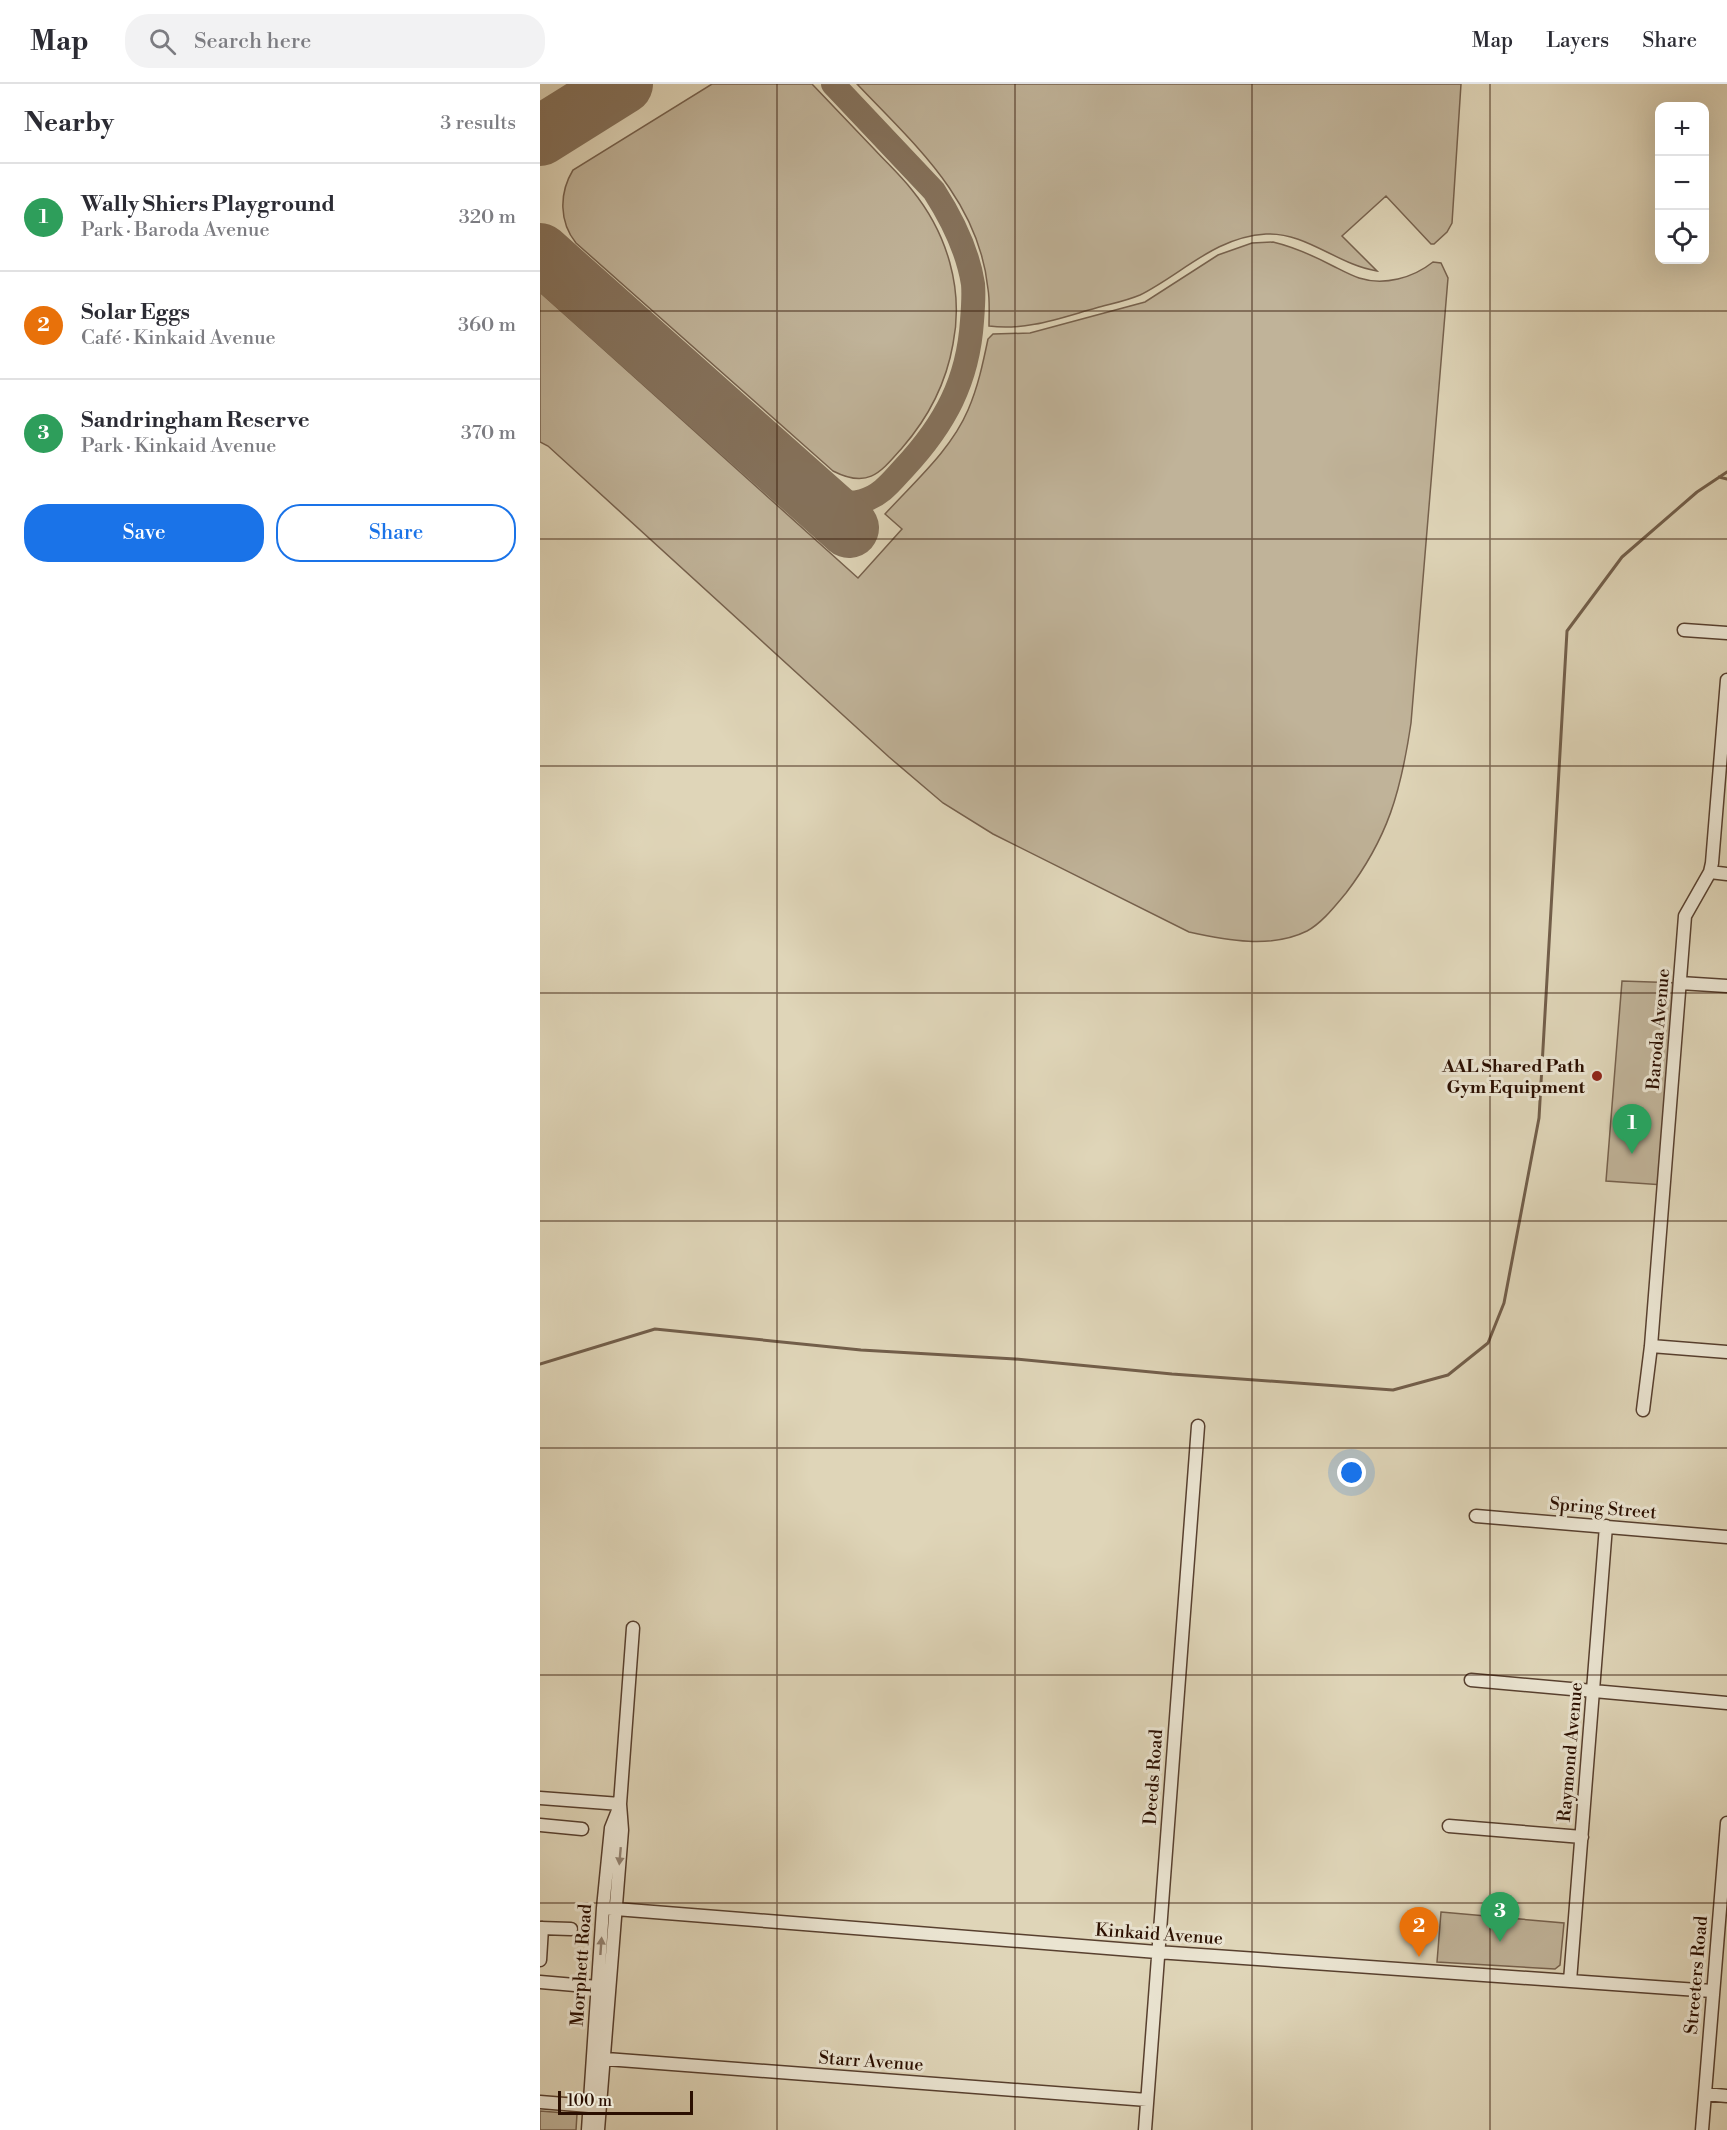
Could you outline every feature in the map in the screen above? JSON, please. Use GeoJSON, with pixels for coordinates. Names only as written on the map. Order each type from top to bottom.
{"type":"FeatureCollection","features":[{"type":"Feature","properties":{"kind":"street"},"geometry":{"type":"LineString","coordinates":[[1684,630],[1727,633]]}},
{"type":"Feature","properties":{"kind":"street","name":"Baroda Avenue"},"geometry":{"type":"LineString","coordinates":[[1643,1410],[1651,1346],[1685,916],[1710,872],[1723,759],[1727,680]]}},
{"type":"Feature","properties":{"kind":"street"},"geometry":{"type":"LineString","coordinates":[[1710,872],[1727,874]]}},
{"type":"Feature","properties":{"kind":"street"},"geometry":{"type":"LineString","coordinates":[[1680,983],[1727,986]]}},
{"type":"Feature","properties":{"kind":"street"},"geometry":{"type":"LineString","coordinates":[[1651,1346],[1727,1352]]}},
{"type":"Feature","properties":{"kind":"street","name":"Deeds Road"},"geometry":{"type":"LineString","coordinates":[[1144,2130],[1198,1426]]}},
{"type":"Feature","properties":{"kind":"street","name":"Spring Street"},"geometry":{"type":"LineString","coordinates":[[1476,1516],[1727,1537]]}},
{"type":"Feature","properties":{"kind":"street","name":"Raymond Avenue"},"geometry":{"type":"LineString","coordinates":[[1570,1981],[1606,1526]]}},
{"type":"Feature","properties":{"kind":"street","name":"Morphett Road"},"geometry":{"type":"LineString","coordinates":[[598,2130],[598,1987],[622,1830],[620,1804],[633,1628]]}},
{"type":"Feature","properties":{"kind":"street"},"geometry":{"type":"LineString","coordinates":[[1471,1680],[1594,1689],[1727,1703]]}},
{"type":"Feature","properties":{"kind":"street"},"geometry":{"type":"LineString","coordinates":[[540,1798],[620,1804]]}},
{"type":"Feature","properties":{"kind":"street","name":"Streeters Road"},"geometry":{"type":"LineString","coordinates":[[1702,2130],[1712,1991],[1722,1934],[1727,1823]]}},
{"type":"Feature","properties":{"kind":"street"},"geometry":{"type":"LineString","coordinates":[[540,1826],[582,1829]]}},
{"type":"Feature","properties":{"kind":"street"},"geometry":{"type":"LineString","coordinates":[[1449,1826],[1582,1837]]}},
{"type":"Feature","properties":{"kind":"street","name":"Kinkaid Avenue"},"geometry":{"type":"LineString","coordinates":[[609,1908],[1157,1952],[1712,1991]]}},
{"type":"Feature","properties":{"kind":"street","name":"Morphett Road"},"geometry":{"type":"LineString","coordinates":[[588,2130],[589,2106],[598,2058],[609,1908]]}},
{"type":"Feature","properties":{"kind":"street"},"geometry":{"type":"LineString","coordinates":[[540,1960],[541,1928],[571,1929]]}},
{"type":"Feature","properties":{"kind":"street"},"geometry":{"type":"LineString","coordinates":[[540,1982],[598,1987]]}},
{"type":"Feature","properties":{"kind":"street","name":"Starr Avenue"},"geometry":{"type":"LineString","coordinates":[[598,2058],[1147,2100]]}},
{"type":"Feature","properties":{"kind":"street"},"geometry":{"type":"LineString","coordinates":[[1705,2094],[1727,2096]]}},
{"type":"Feature","properties":{"kind":"street"},"geometry":{"type":"LineString","coordinates":[[540,2102],[589,2106]]}},
{"type":"Feature","properties":{"kind":"shaded area"},"geometry":{"type":"Polygon","coordinates":[[[712,84],[812,84],[908,185],[935,224],[943,243],[950,263],[956,303],[953,344],[946,373],[928,412],[912,436],[887,465],[872,476],[855,479],[833,471],[576,243],[566,226],[563,198],[573,170],[712,84]]]}},
{"type":"Feature","properties":{"kind":"shaded area"},"geometry":{"type":"Polygon","coordinates":[[[857,84],[1461,84],[1452,223],[1447,232],[1431,244],[1386,196],[1342,236],[1377,271],[1363,268],[1295,238],[1266,234],[1231,242],[1215,249],[1140,295],[1129,299],[1043,323],[1016,327],[989,326],[989,294],[982,257],[972,228],[958,201],[922,152],[857,84]]]}},
{"type":"Feature","properties":{"kind":"shaded area"},"geometry":{"type":"Polygon","coordinates":[[[1273,242],[1304,252],[1359,278],[1378,281],[1398,279],[1417,272],[1433,262],[1441,263],[1448,278],[1411,723],[1403,771],[1382,833],[1360,873],[1323,919],[1313,928],[1293,937],[1248,941],[1189,932],[993,834],[943,803],[889,757],[548,446],[540,442],[540,292],[858,578],[902,529],[885,514],[931,465],[961,425],[975,393],[988,339],[993,334],[1030,333],[1145,302],[1218,255],[1252,243],[1273,242]]]}},
{"type":"Feature","properties":{"kind":"shaded area"},"geometry":{"type":"Polygon","coordinates":[[[1622,981],[1680,983],[1664,1185],[1606,1181],[1622,981]]]}},
{"type":"Feature","properties":{"kind":"shaded area"},"geometry":{"type":"Polygon","coordinates":[[[1441,1912],[1564,1923],[1560,1965],[1555,1969],[1437,1962],[1441,1912]]]}},
{"type":"Feature","properties":{"kind":"shaded area"},"geometry":{"type":"Polygon","coordinates":[[[540,2111],[577,2114],[576,2130],[540,2130],[540,2111]]]}},
{"type":"Feature","properties":{"kind":"waterway"},"geometry":{"type":"LineString","coordinates":[[540,1364],[655,1329],[861,1350],[1015,1359],[1172,1374],[1393,1390],[1448,1375],[1488,1343],[1504,1303],[1539,1118],[1567,631],[1622,557],[1697,492],[1727,472]]}},
{"type":"Feature","properties":{"kind":"waterway"},"geometry":{"type":"LineString","coordinates":[[1719,477],[1727,479]]}},
{"type":"Feature","properties":{"kind":"taxiway"},"geometry":{"type":"LineString","coordinates":[[809,492],[842,502],[869,499],[890,483],[919,452],[942,418],[960,382],[970,343],[973,307],[973,284],[963,248],[953,224],[934,191],[833,84]]}},
{"type":"Feature","properties":{"kind":"runway"},"geometry":{"type":"LineString","coordinates":[[540,136],[623,84]]}},
{"type":"Feature","properties":{"kind":"runway"},"geometry":{"type":"LineString","coordinates":[[540,253],[849,528]]}},
{"type":"Feature","properties":{"kind":"place","name":"AAL Shared Path Gym Equipment"},"geometry":{"type":"Point","coordinates":[1597,1076]}},
{"type":"Feature","properties":{"kind":"place","name":"Wally Shiers Playground"},"geometry":{"type":"Point","coordinates":[1632,1154]}},
{"type":"Feature","properties":{"kind":"place","name":"Sandringham Reserve"},"geometry":{"type":"Point","coordinates":[1500,1942]}},
{"type":"Feature","properties":{"kind":"place","name":"Solar Eggs"},"geometry":{"type":"Point","coordinates":[1419,1957]}}]}
